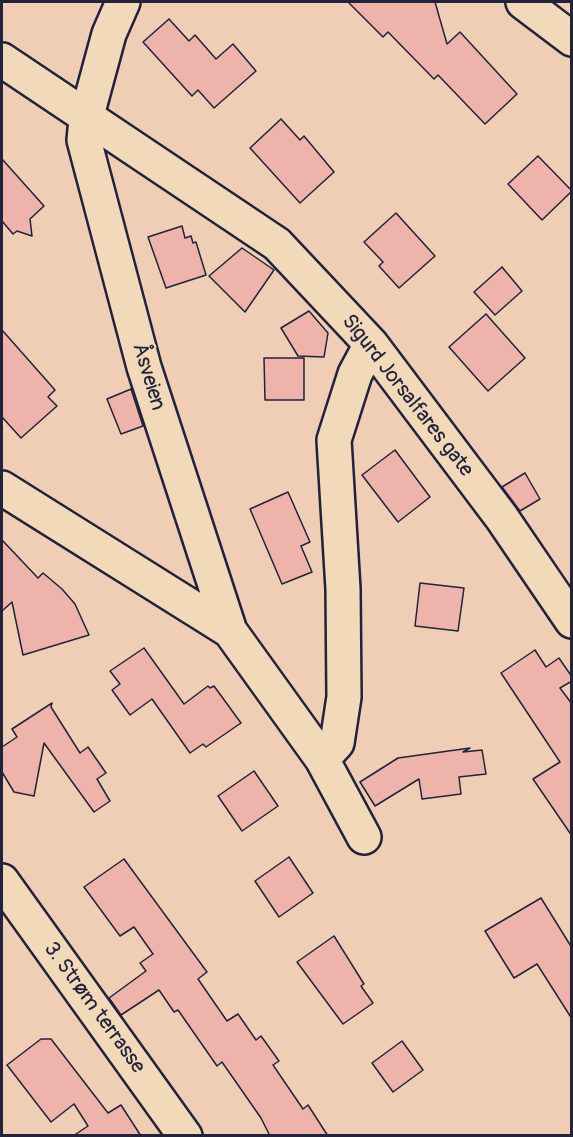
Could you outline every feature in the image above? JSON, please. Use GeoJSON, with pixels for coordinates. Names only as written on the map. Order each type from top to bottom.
{"type":"FeatureCollection","features":[{"type":"Feature","properties":{"kind":"street","name":"Åsveien"},"geometry":{"type":"LineString","coordinates":[[123,2],[109,34],[86,119],[84,140],[144,367],[230,631],[322,759],[364,837]]}},
{"type":"Feature","properties":{"kind":"street"},"geometry":{"type":"LineString","coordinates":[[523,2],[572,39]]}},
{"type":"Feature","properties":{"kind":"street","name":"Sigurd Jorsalfares gate"},"geometry":{"type":"LineString","coordinates":[[2,60],[86,119],[278,244],[371,344],[502,518],[572,621]]}},
{"type":"Feature","properties":{"kind":"street"},"geometry":{"type":"LineString","coordinates":[[322,759],[337,743],[344,696],[343,589],[334,440],[355,374],[371,344]]}},
{"type":"Feature","properties":{"kind":"street","name":"Åsveien"},"geometry":{"type":"LineString","coordinates":[[2,488],[230,631]]}},
{"type":"Feature","properties":{"kind":"street","name":"3. Strøm terrasse"},"geometry":{"type":"LineString","coordinates":[[2,881],[185,1136]]}},
{"type":"Feature","properties":{"kind":"building"},"geometry":{"type":"Polygon","coordinates":[[[348,2],[435,2],[447,44],[460,32],[517,94],[485,124],[438,75],[434,79],[388,32],[383,37],[348,2]]]}},
{"type":"Feature","properties":{"kind":"building"},"geometry":{"type":"Polygon","coordinates":[[[169,19],[189,41],[195,35],[216,59],[233,44],[256,71],[214,108],[198,90],[192,96],[143,42],[169,19]]]}},
{"type":"Feature","properties":{"kind":"building"},"geometry":{"type":"Polygon","coordinates":[[[281,119],[300,140],[304,136],[334,172],[300,203],[250,148],[281,119]]]}},
{"type":"Feature","properties":{"kind":"building"},"geometry":{"type":"Polygon","coordinates":[[[538,156],[572,191],[542,220],[508,184],[538,156]]]}},
{"type":"Feature","properties":{"kind":"building"},"geometry":{"type":"Polygon","coordinates":[[[2,159],[44,206],[30,219],[32,236],[17,231],[13,234],[2,221],[2,159]]]}},
{"type":"Feature","properties":{"kind":"building"},"geometry":{"type":"Polygon","coordinates":[[[396,213],[435,256],[399,288],[379,266],[383,262],[364,242],[396,213]]]}},
{"type":"Feature","properties":{"kind":"building"},"geometry":{"type":"Polygon","coordinates":[[[182,226],[185,238],[191,236],[193,243],[196,242],[206,275],[166,288],[148,237],[182,226]]]}},
{"type":"Feature","properties":{"kind":"building"},"geometry":{"type":"Polygon","coordinates":[[[242,248],[274,270],[245,312],[209,276],[242,248]]]}},
{"type":"Feature","properties":{"kind":"building"},"geometry":{"type":"Polygon","coordinates":[[[502,267],[522,291],[495,315],[474,292],[502,267]]]}},
{"type":"Feature","properties":{"kind":"building"},"geometry":{"type":"Polygon","coordinates":[[[309,311],[328,333],[324,357],[298,356],[281,328],[309,311]]]}},
{"type":"Feature","properties":{"kind":"building"},"geometry":{"type":"Polygon","coordinates":[[[486,314],[525,358],[488,391],[449,347],[486,314]]]}},
{"type":"Feature","properties":{"kind":"building"},"geometry":{"type":"Polygon","coordinates":[[[2,330],[55,390],[48,397],[57,406],[21,438],[2,417],[2,330]]]}},
{"type":"Feature","properties":{"kind":"building"},"geometry":{"type":"Polygon","coordinates":[[[264,358],[304,358],[304,400],[265,400],[264,358]]]}},
{"type":"Feature","properties":{"kind":"building"},"geometry":{"type":"Polygon","coordinates":[[[131,389],[143,426],[121,434],[107,399],[131,389]]]}},
{"type":"Feature","properties":{"kind":"building"},"geometry":{"type":"Polygon","coordinates":[[[395,450],[430,497],[398,522],[362,475],[395,450]]]}},
{"type":"Feature","properties":{"kind":"building"},"geometry":{"type":"Polygon","coordinates":[[[525,473],[540,499],[520,511],[502,487],[525,473]]]}},
{"type":"Feature","properties":{"kind":"building"},"geometry":{"type":"Polygon","coordinates":[[[288,492],[310,542],[301,546],[312,572],[282,584],[250,509],[288,492]]]}},
{"type":"Feature","properties":{"kind":"building"},"geometry":{"type":"Polygon","coordinates":[[[2,540],[38,578],[43,573],[62,589],[75,604],[89,635],[23,655],[12,602],[2,611],[2,540]]]}},
{"type":"Feature","properties":{"kind":"building"},"geometry":{"type":"Polygon","coordinates":[[[420,583],[464,588],[458,631],[415,626],[420,583]]]}},
{"type":"Feature","properties":{"kind":"building"},"geometry":{"type":"Polygon","coordinates":[[[144,648],[184,704],[208,686],[210,688],[214,686],[241,723],[206,747],[203,744],[190,753],[152,699],[130,715],[112,690],[120,684],[110,671],[144,648]]]}},
{"type":"Feature","properties":{"kind":"building"},"geometry":{"type":"Polygon","coordinates":[[[535,650],[546,667],[559,658],[572,677],[572,681],[560,688],[572,704],[572,836],[533,779],[560,762],[501,673],[535,650]]]}},
{"type":"Feature","properties":{"kind":"building"},"geometry":{"type":"Polygon","coordinates":[[[52,703],[51,707],[80,753],[88,747],[106,773],[97,779],[110,801],[94,812],[44,743],[34,796],[14,792],[2,772],[2,747],[17,737],[12,729],[52,703]]]}},
{"type":"Feature","properties":{"kind":"building"},"geometry":{"type":"Polygon","coordinates":[[[470,748],[463,752],[482,750],[486,774],[459,777],[461,794],[422,799],[419,779],[375,806],[360,782],[398,758],[470,748]]]}},
{"type":"Feature","properties":{"kind":"building"},"geometry":{"type":"Polygon","coordinates":[[[254,771],[278,806],[242,831],[218,796],[254,771]]]}},
{"type":"Feature","properties":{"kind":"building"},"geometry":{"type":"Polygon","coordinates":[[[289,857],[313,893],[279,917],[255,881],[289,857]]]}},
{"type":"Feature","properties":{"kind":"building"},"geometry":{"type":"Polygon","coordinates":[[[124,859],[207,972],[198,979],[227,1021],[238,1014],[256,1040],[261,1036],[279,1061],[273,1065],[303,1109],[308,1105],[328,1136],[266,1136],[269,1134],[261,1118],[222,1062],[217,1066],[178,1010],[174,1012],[159,990],[121,1015],[109,998],[146,971],[140,963],[153,954],[134,927],[120,936],[84,887],[124,859]]]}},
{"type":"Feature","properties":{"kind":"building"},"geometry":{"type":"Polygon","coordinates":[[[541,898],[572,948],[572,1019],[537,964],[514,978],[485,931],[541,898]]]}},
{"type":"Feature","properties":{"kind":"building"},"geometry":{"type":"Polygon","coordinates":[[[334,936],[364,984],[361,986],[373,1003],[343,1024],[297,962],[334,936]]]}},
{"type":"Feature","properties":{"kind":"building"},"geometry":{"type":"Polygon","coordinates":[[[41,1039],[51,1039],[108,1113],[121,1105],[141,1136],[73,1136],[88,1126],[74,1104],[51,1122],[7,1065],[41,1039]]]}},
{"type":"Feature","properties":{"kind":"building"},"geometry":{"type":"Polygon","coordinates":[[[402,1041],[423,1070],[393,1092],[372,1063],[402,1041]]]}}]}
